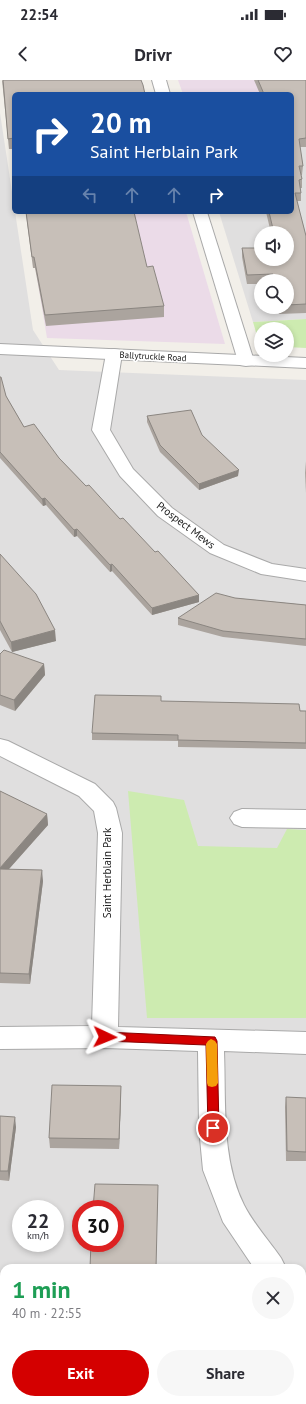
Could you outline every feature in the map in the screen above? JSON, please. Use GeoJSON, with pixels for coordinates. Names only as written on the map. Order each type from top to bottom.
{"type":"FeatureCollection","features":[{"type":"Feature","properties":{"kind":"street"},"geometry":{"type":"LineString","coordinates":[[159,80],[162,92]]}},
{"type":"Feature","properties":{"kind":"street"},"geometry":{"type":"LineString","coordinates":[[201,214],[246,361]]}},
{"type":"Feature","properties":{"kind":"street","name":"Ballytruckle Road"},"geometry":{"type":"LineString","coordinates":[[0,349],[306,364]]}},
{"type":"Feature","properties":{"kind":"street","name":"Prospect Mews"},"geometry":{"type":"LineString","coordinates":[[114,354],[101,430],[126,472],[165,512],[217,549],[268,570],[306,575]]}},
{"type":"Feature","properties":{"kind":"street","name":"Saint Herblain Park"},"geometry":{"type":"LineString","coordinates":[[0,748],[87,790],[105,808],[110,833],[105,1037]]}},
{"type":"Feature","properties":{"kind":"street"},"geometry":{"type":"LineString","coordinates":[[242,818],[306,819]]}},
{"type":"Feature","properties":{"kind":"street"},"geometry":{"type":"LineString","coordinates":[[0,1038],[105,1037],[306,1043]]}},
{"type":"Feature","properties":{"kind":"street"},"geometry":{"type":"LineString","coordinates":[[211,1041],[213,1128],[216,1170],[233,1213],[269,1264]]}},
{"type":"Feature","properties":{"kind":"shaded area"},"geometry":{"type":"Polygon","coordinates":[[[178,80],[306,80],[294,92],[182,92],[178,80]]]}},
{"type":"Feature","properties":{"kind":"shaded area"},"geometry":{"type":"Polygon","coordinates":[[[306,106],[306,319],[253,322],[220,214],[294,214],[294,107],[306,106]]]}},
{"type":"Feature","properties":{"kind":"shaded area"},"geometry":{"type":"Polygon","coordinates":[[[0,113],[12,192],[12,214],[15,214],[33,330],[59,370],[306,380],[306,1264],[0,1264],[0,113]]]}},
{"type":"Feature","properties":{"kind":"shaded area"},"geometry":{"type":"Polygon","coordinates":[[[26,214],[187,214],[225,344],[47,338],[26,214]]]}},
{"type":"Feature","properties":{"kind":"green space"},"geometry":{"type":"Polygon","coordinates":[[[306,319],[306,348],[294,347],[294,322],[254,322],[254,325],[253,322],[306,319]]]}},
{"type":"Feature","properties":{"kind":"green space"},"geometry":{"type":"Polygon","coordinates":[[[128,791],[184,800],[198,846],[277,848],[287,829],[306,830],[306,1018],[147,1018],[128,791]]]}},
{"type":"Feature","properties":{"kind":"building"},"geometry":{"type":"Polygon","coordinates":[[[3,80],[141,80],[145,92],[12,92],[12,138],[8,139],[3,80]]]}},
{"type":"Feature","properties":{"kind":"building"},"geometry":{"type":"Polygon","coordinates":[[[258,80],[306,80],[306,138],[299,139],[303,166],[299,166],[302,179],[299,180],[301,193],[295,193],[306,236],[306,304],[294,305],[294,274],[247,275],[242,248],[254,248],[254,266],[294,266],[294,226],[272,226],[269,214],[294,214],[294,92],[263,92],[258,80]]]}},
{"type":"Feature","properties":{"kind":"building"},"geometry":{"type":"Polygon","coordinates":[[[26,214],[134,214],[147,267],[153,266],[164,306],[45,315],[34,257],[32,257],[26,214]]]}},
{"type":"Feature","properties":{"kind":"building"},"geometry":{"type":"Polygon","coordinates":[[[0,377],[6,396],[24,427],[34,424],[59,458],[86,486],[89,485],[120,519],[123,518],[155,552],[158,551],[199,595],[152,608],[112,564],[110,565],[77,529],[74,530],[45,498],[42,499],[0,452],[0,377]]]}},
{"type":"Feature","properties":{"kind":"building"},"geometry":{"type":"Polygon","coordinates":[[[191,410],[202,435],[239,470],[199,484],[160,445],[147,416],[191,410]]]}},
{"type":"Feature","properties":{"kind":"building"},"geometry":{"type":"Polygon","coordinates":[[[0,554],[36,594],[55,630],[11,642],[0,621],[0,554]]]}},
{"type":"Feature","properties":{"kind":"building"},"geometry":{"type":"Polygon","coordinates":[[[216,593],[235,598],[306,605],[306,639],[223,631],[178,618],[216,593]]]}},
{"type":"Feature","properties":{"kind":"building"},"geometry":{"type":"Polygon","coordinates":[[[4,650],[44,664],[14,700],[0,695],[0,654],[4,650]]]}},
{"type":"Feature","properties":{"kind":"building"},"geometry":{"type":"Polygon","coordinates":[[[95,695],[161,696],[161,701],[299,704],[300,711],[306,711],[306,743],[178,740],[178,735],[92,733],[95,695]]]}},
{"type":"Feature","properties":{"kind":"building"},"geometry":{"type":"Polygon","coordinates":[[[0,791],[47,814],[0,868],[0,791]]]}},
{"type":"Feature","properties":{"kind":"building"},"geometry":{"type":"Polygon","coordinates":[[[0,869],[42,870],[29,974],[0,973],[0,869]]]}},
{"type":"Feature","properties":{"kind":"building"},"geometry":{"type":"Polygon","coordinates":[[[52,1085],[121,1086],[119,1139],[49,1138],[52,1085]]]}},
{"type":"Feature","properties":{"kind":"building"},"geometry":{"type":"Polygon","coordinates":[[[286,1097],[306,1098],[306,1152],[287,1151],[286,1097]]]}},
{"type":"Feature","properties":{"kind":"building"},"geometry":{"type":"Polygon","coordinates":[[[0,1116],[15,1117],[8,1171],[0,1171],[0,1116]]]}},
{"type":"Feature","properties":{"kind":"building"},"geometry":{"type":"Polygon","coordinates":[[[95,1184],[158,1185],[156,1264],[90,1264],[91,1252],[124,1252],[124,1200],[94,1200],[95,1184]]]}},
{"type":"Feature","properties":{"kind":"slow traffic"},"geometry":{"type":"LineString","coordinates":[[211,1044],[212,1083]]}},
{"type":"Feature","properties":{"kind":"route"},"geometry":{"type":"LineString","coordinates":[[105,1037],[211,1041],[213,1128]]}}]}
